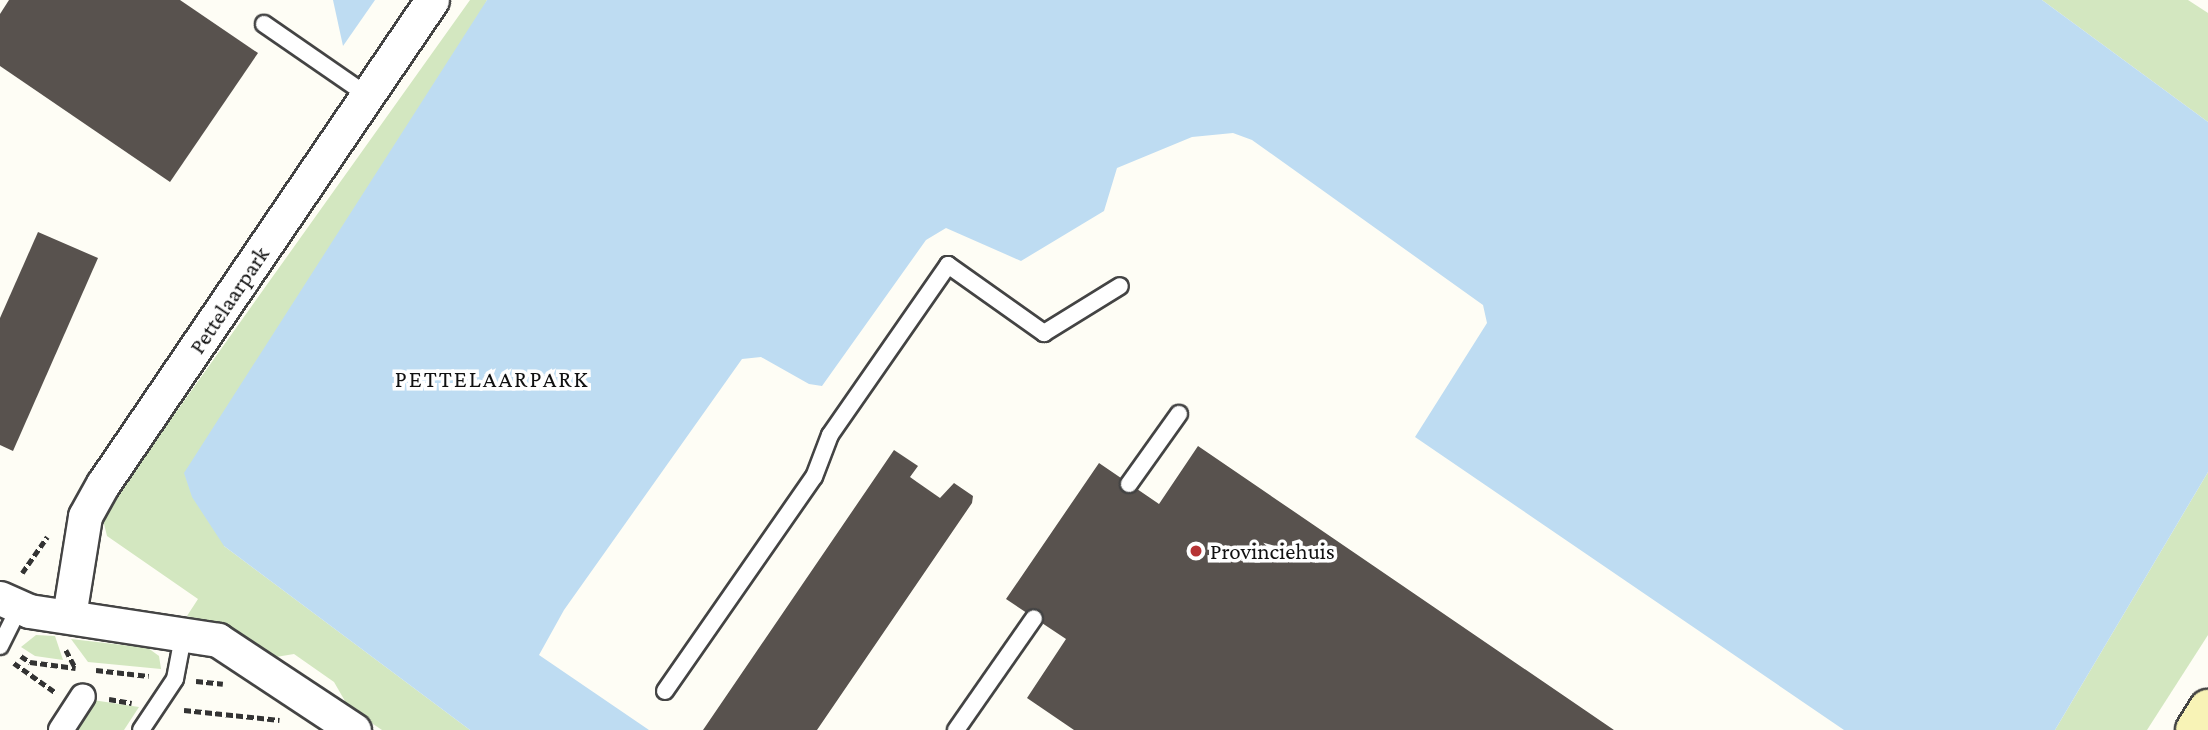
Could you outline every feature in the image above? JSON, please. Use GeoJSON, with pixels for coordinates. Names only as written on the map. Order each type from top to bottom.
{"type":"FeatureCollection","features":[{"type":"Feature","properties":{"kind":"main road"},"geometry":{"type":"LineString","coordinates":[[2195,730],[2208,709]]}},
{"type":"Feature","properties":{"kind":"street","name":"Pettelaarpark"},"geometry":{"type":"LineString","coordinates":[[69,616],[85,516],[432,0]]}},
{"type":"Feature","properties":{"kind":"street"},"geometry":{"type":"LineString","coordinates":[[13,595],[69,616],[184,632],[226,645],[352,729]]}},
{"type":"Feature","properties":{"kind":"street"},"geometry":{"type":"LineString","coordinates":[[61,730],[83,696]]}},
{"type":"Feature","properties":{"kind":"lane"},"geometry":{"type":"LineString","coordinates":[[264,24],[367,95]]}},
{"type":"Feature","properties":{"kind":"lane"},"geometry":{"type":"LineString","coordinates":[[666,691],[814,477],[830,435],[947,265],[1044,333],[1120,286]]}},
{"type":"Feature","properties":{"kind":"lane"},"geometry":{"type":"LineString","coordinates":[[1129,484],[1179,414]]}},
{"type":"Feature","properties":{"kind":"lane"},"geometry":{"type":"LineString","coordinates":[[7,649],[13,595]]}},
{"type":"Feature","properties":{"kind":"lane"},"geometry":{"type":"LineString","coordinates":[[956,730],[1034,618]]}},
{"type":"Feature","properties":{"kind":"lane"},"geometry":{"type":"LineString","coordinates":[[141,730],[175,679],[184,632]]}},
{"type":"Feature","properties":{"kind":"path"},"geometry":{"type":"LineString","coordinates":[[13,595],[53,529],[85,516]]}},
{"type":"Feature","properties":{"kind":"path"},"geometry":{"type":"LineString","coordinates":[[7,649],[30,662],[157,677]]}},
{"type":"Feature","properties":{"kind":"path"},"geometry":{"type":"LineString","coordinates":[[175,709],[280,720]]}},
{"type":"Feature","properties":{"kind":"green space"},"geometry":{"type":"Polygon","coordinates":[[[470,0],[487,0],[224,546],[470,730],[382,730],[349,708],[334,682],[294,654],[276,657],[233,629],[187,616],[198,599],[107,536],[102,516],[470,0]]]}},
{"type":"Feature","properties":{"kind":"green space"},"geometry":{"type":"Polygon","coordinates":[[[2042,0],[2188,0],[2208,13],[2208,122],[2042,0]]]}},
{"type":"Feature","properties":{"kind":"green space"},"geometry":{"type":"Polygon","coordinates":[[[2208,472],[2208,635],[2147,730],[2055,730],[2208,472]]]}},
{"type":"Feature","properties":{"kind":"green space"},"geometry":{"type":"Polygon","coordinates":[[[36,635],[55,636],[63,660],[35,656],[21,647],[36,635]]]}},
{"type":"Feature","properties":{"kind":"green space"},"geometry":{"type":"Polygon","coordinates":[[[71,639],[148,648],[159,656],[161,669],[88,662],[71,639]]]}},
{"type":"Feature","properties":{"kind":"green space"},"geometry":{"type":"Polygon","coordinates":[[[86,699],[139,707],[124,730],[65,730],[86,699]]]}},
{"type":"Feature","properties":{"kind":"water"},"geometry":{"type":"Polygon","coordinates":[[[333,0],[375,0],[343,46],[333,0]]]}},
{"type":"Feature","properties":{"kind":"water"},"geometry":{"type":"Polygon","coordinates":[[[487,0],[2042,0],[2208,122],[2208,472],[2055,730],[1844,730],[1415,437],[1487,323],[1483,305],[1252,140],[1233,133],[1192,137],[1117,168],[1104,211],[1021,261],[946,228],[926,240],[822,386],[809,384],[761,357],[742,359],[564,610],[539,655],[649,730],[470,730],[224,546],[192,497],[184,473],[487,0]]]}},
{"type":"Feature","properties":{"kind":"building"},"geometry":{"type":"Polygon","coordinates":[[[9,0],[180,0],[258,53],[170,182],[0,66],[0,14],[9,0]]]}},
{"type":"Feature","properties":{"kind":"building"},"geometry":{"type":"Polygon","coordinates":[[[38,232],[98,258],[13,451],[0,445],[0,318],[38,232]]]}},
{"type":"Feature","properties":{"kind":"building","name":"Provinciehuis"},"geometry":{"type":"Polygon","coordinates":[[[1198,446],[1614,730],[1074,730],[1027,698],[1066,639],[1006,599],[1099,463],[1159,504],[1198,446]]]}},
{"type":"Feature","properties":{"kind":"building"},"geometry":{"type":"Polygon","coordinates":[[[894,450],[918,466],[910,477],[940,498],[954,483],[973,496],[972,503],[817,730],[703,730],[894,450]]]}},
{"type":"Feature","properties":{"kind":"place","name":"Provinciehuis"},"geometry":{"type":"Point","coordinates":[1196,551]}},
{"type":"Feature","properties":{"kind":"district","name":"PETTELAARPARK"},"geometry":{"type":"Point","coordinates":[492,379]}}]}
